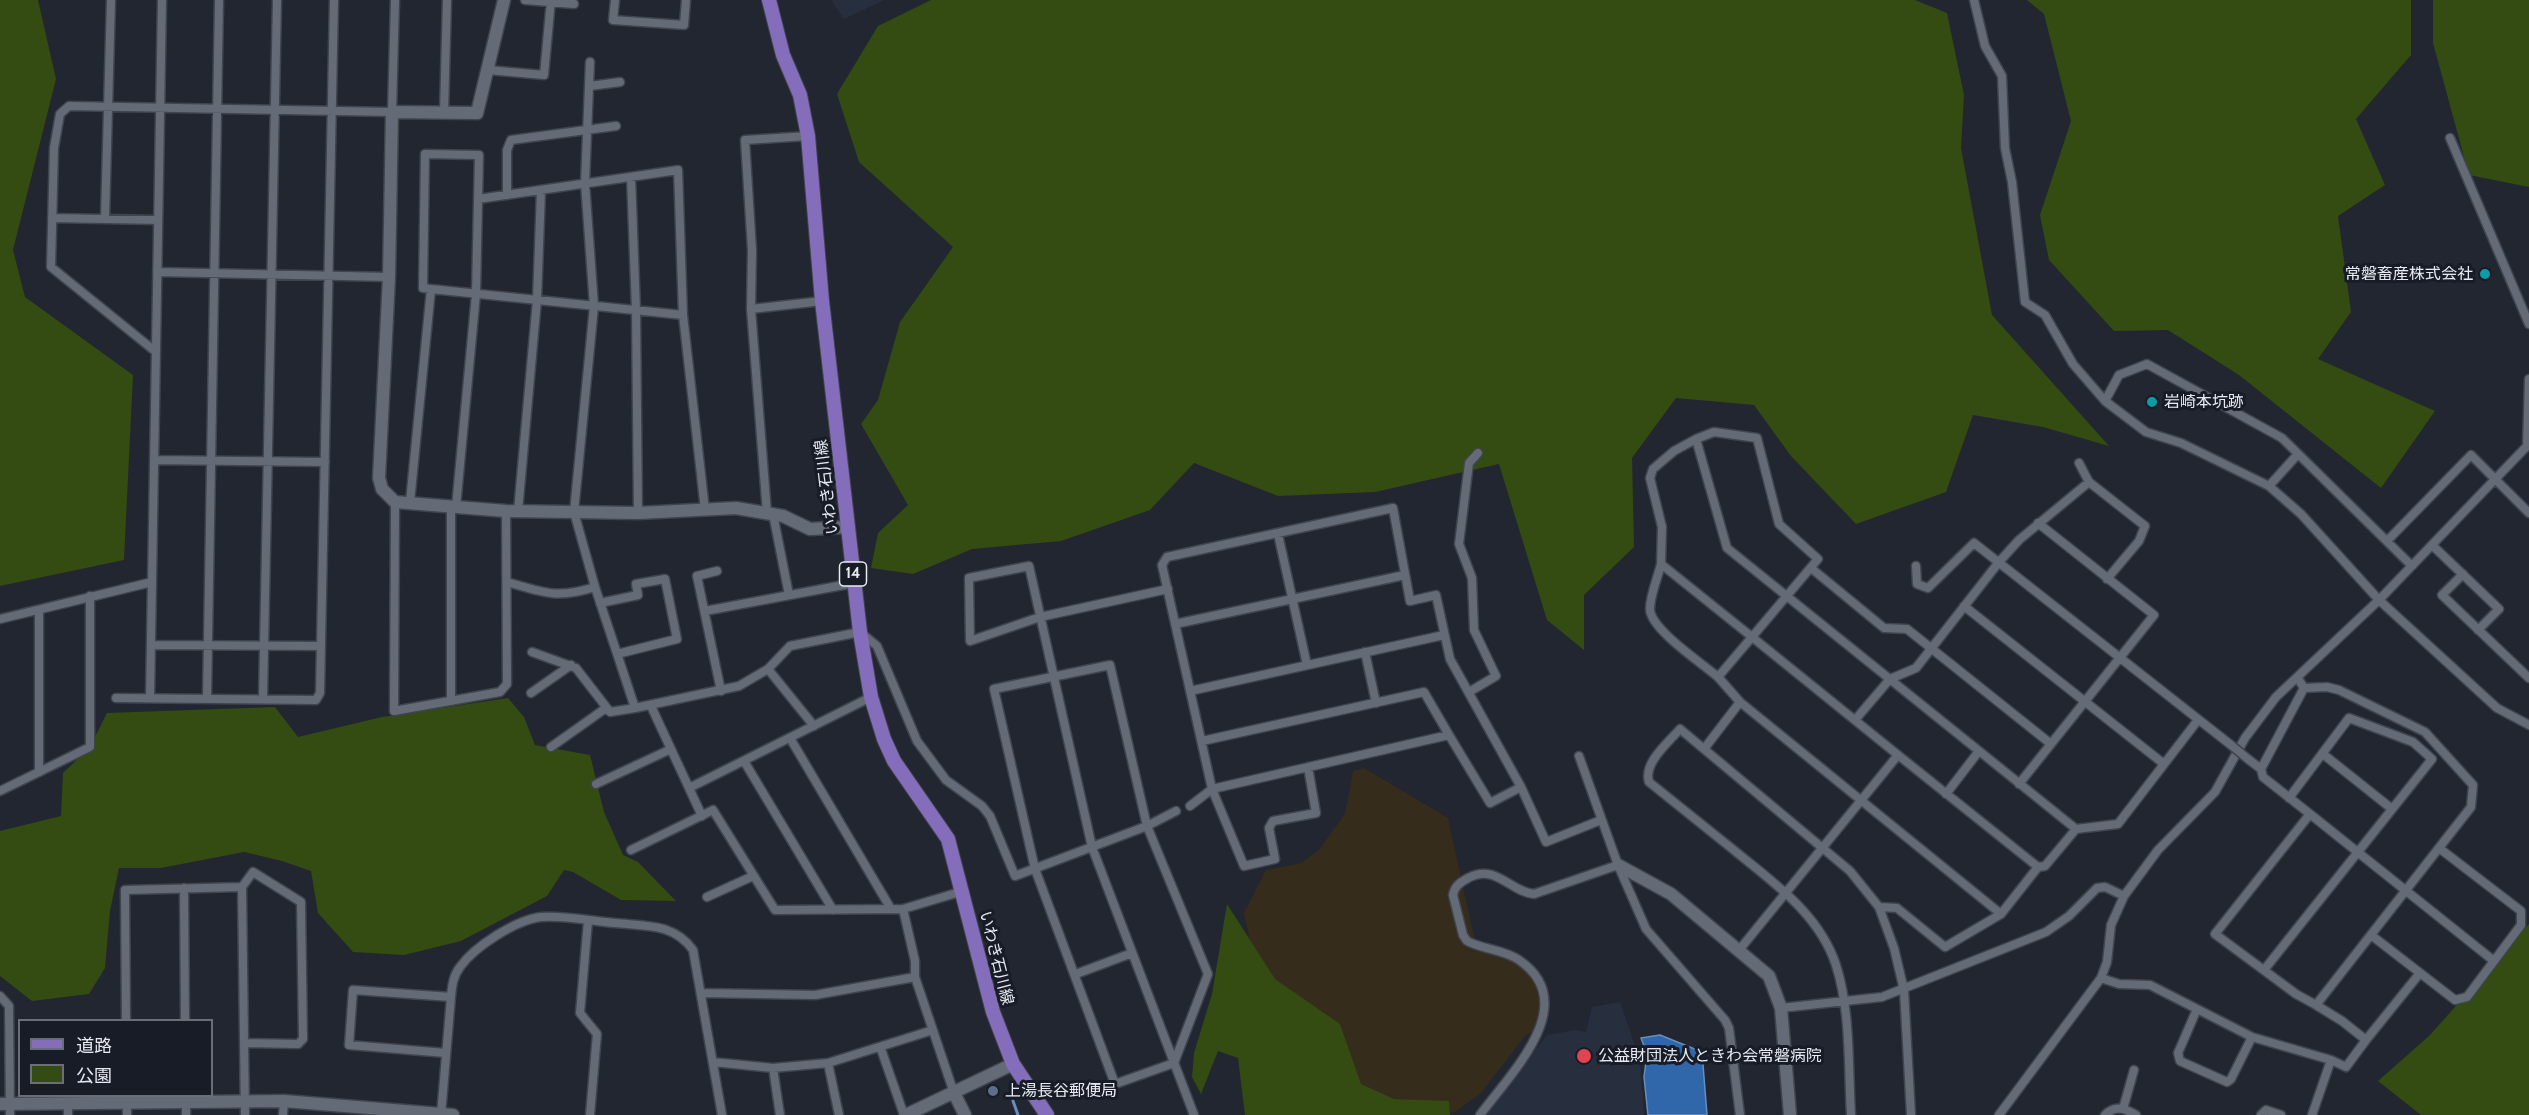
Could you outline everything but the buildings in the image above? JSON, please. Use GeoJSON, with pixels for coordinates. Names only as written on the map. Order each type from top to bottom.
{"type":"FeatureCollection","features":[{"type":"Feature","properties":{"kind":"main road","name":"いわき石川線"},"geometry":{"type":"LineString","coordinates":[[769,0],[783,55],[800,95],[808,136],[822,301],[860,632],[871,697],[884,739],[894,761],[948,839],[963,891],[983,983],[1012,1064],[1047,1115]]}},
{"type":"Feature","properties":{"kind":"street"},"geometry":{"type":"LineString","coordinates":[[105,218],[111,0]]}},
{"type":"Feature","properties":{"kind":"street"},"geometry":{"type":"LineString","coordinates":[[150,698],[162,0]]}},
{"type":"Feature","properties":{"kind":"street"},"geometry":{"type":"LineString","coordinates":[[207,698],[219,0]]}},
{"type":"Feature","properties":{"kind":"street"},"geometry":{"type":"LineString","coordinates":[[263,698],[277,0]]}},
{"type":"Feature","properties":{"kind":"street"},"geometry":{"type":"LineString","coordinates":[[116,698],[316,700],[320,693],[333,0]]}},
{"type":"Feature","properties":{"kind":"street"},"geometry":{"type":"LineString","coordinates":[[395,0],[388,277],[378,478],[382,489],[390,499],[512,511],[638,513],[736,508],[770,513],[810,529],[848,527]]}},
{"type":"Feature","properties":{"kind":"street"},"geometry":{"type":"LineString","coordinates":[[444,113],[447,0]]}},
{"type":"Feature","properties":{"kind":"street"},"geometry":{"type":"LineString","coordinates":[[156,352],[51,267],[54,148],[60,114],[69,106],[477,113],[504,0]]}},
{"type":"Feature","properties":{"kind":"street"},"geometry":{"type":"LineString","coordinates":[[525,0],[574,4]]}},
{"type":"Feature","properties":{"kind":"street"},"geometry":{"type":"LineString","coordinates":[[615,0],[613,20],[684,25],[686,0]]}},
{"type":"Feature","properties":{"kind":"street"},"geometry":{"type":"LineString","coordinates":[[1974,0],[1985,46],[2002,76],[2005,148],[2012,182],[2025,302],[2045,315],[2073,364],[2105,401],[2146,432],[2181,442],[2270,486],[2301,514],[2379,600],[2497,708],[2529,725]]}},
{"type":"Feature","properties":{"kind":"street"},"geometry":{"type":"LineString","coordinates":[[488,70],[544,75],[551,1]]}},
{"type":"Feature","properties":{"kind":"street"},"geometry":{"type":"LineString","coordinates":[[590,62],[589,130],[585,183],[594,306],[574,512],[595,587],[635,708]]}},
{"type":"Feature","properties":{"kind":"street"},"geometry":{"type":"LineString","coordinates":[[590,86],[620,82]]}},
{"type":"Feature","properties":{"kind":"street"},"geometry":{"type":"LineString","coordinates":[[507,195],[507,150],[511,140],[616,126]]}},
{"type":"Feature","properties":{"kind":"street"},"geometry":{"type":"LineString","coordinates":[[789,595],[770,513],[751,309],[752,250],[745,140],[808,136]]}},
{"type":"Feature","properties":{"kind":"street"},"geometry":{"type":"LineString","coordinates":[[2450,138],[2529,324]]}},
{"type":"Feature","properties":{"kind":"street"},"geometry":{"type":"LineString","coordinates":[[451,701],[454,507],[476,294],[479,155],[425,154],[423,288],[476,294],[684,315]]}},
{"type":"Feature","properties":{"kind":"street"},"geometry":{"type":"LineString","coordinates":[[478,199],[678,170],[684,315],[705,510]]}},
{"type":"Feature","properties":{"kind":"street"},"geometry":{"type":"LineString","coordinates":[[631,177],[636,310],[638,513]]}},
{"type":"Feature","properties":{"kind":"street"},"geometry":{"type":"LineString","coordinates":[[395,501],[394,711],[500,692],[507,684],[507,582],[512,511],[537,300],[541,190]]}},
{"type":"Feature","properties":{"kind":"street"},"geometry":{"type":"LineString","coordinates":[[52,218],[158,220]]}},
{"type":"Feature","properties":{"kind":"street"},"geometry":{"type":"LineString","coordinates":[[157,272],[388,277]]}},
{"type":"Feature","properties":{"kind":"street"},"geometry":{"type":"LineString","coordinates":[[410,502],[430,289]]}},
{"type":"Feature","properties":{"kind":"street"},"geometry":{"type":"LineString","coordinates":[[751,309],[822,301]]}},
{"type":"Feature","properties":{"kind":"street"},"geometry":{"type":"LineString","coordinates":[[2105,401],[2119,375],[2147,364],[2282,438],[2412,566]]}},
{"type":"Feature","properties":{"kind":"street"},"geometry":{"type":"LineString","coordinates":[[1999,1115],[2101,978],[2107,962],[2111,925],[2124,896],[2158,850],[2215,792],[2256,723],[2297,676],[2379,600],[2528,446],[2529,379]]}},
{"type":"Feature","properties":{"kind":"street"},"geometry":{"type":"LineString","coordinates":[[1718,677],[1818,559],[1779,524],[1757,438],[1714,432],[1674,451],[1653,469],[1650,478],[1662,527],[1661,564],[1650,609],[1652,619],[1663,632],[1718,677],[1740,702],[2001,914]]}},
{"type":"Feature","properties":{"kind":"street"},"geometry":{"type":"LineString","coordinates":[[1696,439],[1727,548],[2076,829]]}},
{"type":"Feature","properties":{"kind":"street"},"geometry":{"type":"LineString","coordinates":[[1469,692],[1496,676],[1474,630],[1472,578],[1459,544],[1469,463],[1478,453]]}},
{"type":"Feature","properties":{"kind":"street"},"geometry":{"type":"LineString","coordinates":[[2270,486],[2298,454]]}},
{"type":"Feature","properties":{"kind":"street"},"geometry":{"type":"LineString","coordinates":[[2387,541],[2471,455],[2529,513]]}},
{"type":"Feature","properties":{"kind":"street"},"geometry":{"type":"LineString","coordinates":[[154,460],[325,462]]}},
{"type":"Feature","properties":{"kind":"street"},"geometry":{"type":"LineString","coordinates":[[2079,463],[2089,482],[2145,526],[2139,541],[2108,579]]}},
{"type":"Feature","properties":{"kind":"street"},"geometry":{"type":"LineString","coordinates":[[1855,720],[1890,679],[1916,668],[1999,562],[2038,523],[2089,482]]}},
{"type":"Feature","properties":{"kind":"street"},"geometry":{"type":"LineString","coordinates":[[1308,767],[1316,813],[1273,821],[1269,828],[1275,859],[1244,866],[1212,789],[1162,565],[1167,557],[1393,508],[1410,602],[1436,596],[1449,659],[1521,787],[1545,842],[1600,820]]}},
{"type":"Feature","properties":{"kind":"street"},"geometry":{"type":"LineString","coordinates":[[2019,784],[2154,615],[2038,523]]}},
{"type":"Feature","properties":{"kind":"street"},"geometry":{"type":"LineString","coordinates":[[1278,534],[1307,665]]}},
{"type":"Feature","properties":{"kind":"street"},"geometry":{"type":"LineString","coordinates":[[1916,566],[1917,584],[1928,588],[1974,543],[2261,769],[2263,777],[2494,961]]}},
{"type":"Feature","properties":{"kind":"street"},"geometry":{"type":"LineString","coordinates":[[2433,545],[2499,609],[2478,630]]}},
{"type":"Feature","properties":{"kind":"street"},"geometry":{"type":"LineString","coordinates":[[1661,564],[2038,867]]}},
{"type":"Feature","properties":{"kind":"street"},"geometry":{"type":"LineString","coordinates":[[1168,589],[1040,617],[970,641],[969,578],[1029,566],[1040,617],[1092,847],[1194,1115]]}},
{"type":"Feature","properties":{"kind":"street"},"geometry":{"type":"LineString","coordinates":[[1811,568],[1884,628],[1908,629],[2051,744]]}},
{"type":"Feature","properties":{"kind":"street"},"geometry":{"type":"LineString","coordinates":[[717,571],[697,576],[721,691]]}},
{"type":"Feature","properties":{"kind":"street"},"geometry":{"type":"LineString","coordinates":[[2463,574],[2442,595],[2529,678]]}},
{"type":"Feature","properties":{"kind":"street"},"geometry":{"type":"LineString","coordinates":[[1175,624],[1405,575]]}},
{"type":"Feature","properties":{"kind":"street"},"geometry":{"type":"LineString","coordinates":[[600,603],[638,595],[636,584],[665,579],[677,639],[617,654]]}},
{"type":"Feature","properties":{"kind":"street"},"geometry":{"type":"LineString","coordinates":[[0,619],[152,582]]}},
{"type":"Feature","properties":{"kind":"street"},"geometry":{"type":"LineString","coordinates":[[507,582],[548,594],[569,595],[595,587]]}},
{"type":"Feature","properties":{"kind":"street"},"geometry":{"type":"LineString","coordinates":[[705,611],[854,583]]}},
{"type":"Feature","properties":{"kind":"street"},"geometry":{"type":"LineString","coordinates":[[0,791],[90,747],[90,597]]}},
{"type":"Feature","properties":{"kind":"street"},"geometry":{"type":"LineString","coordinates":[[1964,606],[2164,764]]}},
{"type":"Feature","properties":{"kind":"street"},"geometry":{"type":"LineString","coordinates":[[39,610],[39,772]]}},
{"type":"Feature","properties":{"kind":"street"},"geometry":{"type":"LineString","coordinates":[[532,652],[576,668],[610,712],[651,706],[739,686],[768,669],[790,646],[860,632],[877,646],[917,741],[946,780],[982,806],[990,816],[1015,876],[1147,826],[1176,811]]}},
{"type":"Feature","properties":{"kind":"street"},"geometry":{"type":"LineString","coordinates":[[1190,691],[1444,635]]}},
{"type":"Feature","properties":{"kind":"street"},"geometry":{"type":"LineString","coordinates":[[150,645],[321,646]]}},
{"type":"Feature","properties":{"kind":"street"},"geometry":{"type":"LineString","coordinates":[[1365,652],[1376,703]]}},
{"type":"Feature","properties":{"kind":"street"},"geometry":{"type":"LineString","coordinates":[[531,693],[571,665]]}},
{"type":"Feature","properties":{"kind":"street"},"geometry":{"type":"LineString","coordinates":[[1110,665],[1147,826],[1208,974],[1174,1063],[1115,1084],[1035,868],[994,689],[1110,665]]}},
{"type":"Feature","properties":{"kind":"street"},"geometry":{"type":"LineString","coordinates":[[768,669],[814,726]]}},
{"type":"Feature","properties":{"kind":"street"},"geometry":{"type":"LineString","coordinates":[[2297,676],[2304,688]]}},
{"type":"Feature","properties":{"kind":"street"},"geometry":{"type":"LineString","coordinates":[[2261,769],[2304,688]]}},
{"type":"Feature","properties":{"kind":"street"},"geometry":{"type":"LineString","coordinates":[[2304,688],[2339,690],[2417,727],[2425,732],[2473,785],[2471,807],[2316,1005]]}},
{"type":"Feature","properties":{"kind":"street"},"geometry":{"type":"LineString","coordinates":[[1202,741],[1424,693],[1490,803],[1521,787]]}},
{"type":"Feature","properties":{"kind":"street"},"geometry":{"type":"LineString","coordinates":[[689,788],[871,697]]}},
{"type":"Feature","properties":{"kind":"street"},"geometry":{"type":"LineString","coordinates":[[1704,748],[1740,702]]}},
{"type":"Feature","properties":{"kind":"street"},"geometry":{"type":"LineString","coordinates":[[651,706],[702,816]]}},
{"type":"Feature","properties":{"kind":"street"},"geometry":{"type":"LineString","coordinates":[[551,747],[606,708]]}},
{"type":"Feature","properties":{"kind":"street"},"geometry":{"type":"LineString","coordinates":[[2264,970],[2432,759],[2413,742],[2349,718],[2289,798]]}},
{"type":"Feature","properties":{"kind":"street"},"geometry":{"type":"LineString","coordinates":[[1879,908],[1897,908],[1945,947],[2001,914],[2038,867],[2045,866],[2076,829],[2118,824],[2198,720]]}},
{"type":"Feature","properties":{"kind":"street"},"geometry":{"type":"LineString","coordinates":[[1851,1115],[1844,1002],[1836,966],[1826,939],[1808,914],[1786,892],[1649,782],[1647,774],[1650,765],[1680,729],[1850,871],[1879,908],[1894,948],[1904,990],[1911,1115]]}},
{"type":"Feature","properties":{"kind":"street"},"geometry":{"type":"LineString","coordinates":[[1190,806],[1212,789],[1449,735]]}},
{"type":"Feature","properties":{"kind":"street"},"geometry":{"type":"LineString","coordinates":[[790,738],[891,909]]}},
{"type":"Feature","properties":{"kind":"street"},"geometry":{"type":"LineString","coordinates":[[596,784],[671,749]]}},
{"type":"Feature","properties":{"kind":"street"},"geometry":{"type":"LineString","coordinates":[[1946,794],[1978,751]]}},
{"type":"Feature","properties":{"kind":"street"},"geometry":{"type":"LineString","coordinates":[[2323,754],[2392,809]]}},
{"type":"Feature","properties":{"kind":"street"},"geometry":{"type":"LineString","coordinates":[[1740,949],[1898,755]]}},
{"type":"Feature","properties":{"kind":"street"},"geometry":{"type":"LineString","coordinates":[[1579,756],[1600,820],[1646,929],[1725,1020],[1729,1028],[1740,1115]]}},
{"type":"Feature","properties":{"kind":"street"},"geometry":{"type":"LineString","coordinates":[[744,761],[833,910]]}},
{"type":"Feature","properties":{"kind":"street"},"geometry":{"type":"LineString","coordinates":[[631,850],[713,810],[775,910],[903,909],[963,891]]}},
{"type":"Feature","properties":{"kind":"street"},"geometry":{"type":"LineString","coordinates":[[2310,814],[2215,934],[2366,1040]]}},
{"type":"Feature","properties":{"kind":"street"},"geometry":{"type":"LineString","coordinates":[[2371,935],[2455,1000],[2467,997],[2522,924],[2521,910],[2439,848]]}},
{"type":"Feature","properties":{"kind":"street"},"geometry":{"type":"LineString","coordinates":[[1480,1115],[1540,1032],[1546,1005],[1534,975],[1518,959],[1467,941],[1463,936],[1453,895],[1454,889],[1458,884],[1477,873],[1484,873],[1499,877],[1526,894],[1534,894],[1618,865],[1671,894],[1740,949],[1769,976],[1781,1008],[1790,1115]]}},
{"type":"Feature","properties":{"kind":"street"},"geometry":{"type":"LineString","coordinates":[[244,1043],[298,1044],[303,1038],[301,902],[253,872],[242,887],[244,1043],[245,1101],[245,1115]]}},
{"type":"Feature","properties":{"kind":"street"},"geometry":{"type":"LineString","coordinates":[[707,897],[753,876]]}},
{"type":"Feature","properties":{"kind":"street"},"geometry":{"type":"LineString","coordinates":[[126,1019],[124,890],[242,887]]}},
{"type":"Feature","properties":{"kind":"street"},"geometry":{"type":"LineString","coordinates":[[1781,1008],[1882,997],[1904,990],[2046,932],[2069,916],[2097,888],[2105,887],[2124,896]]}},
{"type":"Feature","properties":{"kind":"street"},"geometry":{"type":"LineString","coordinates":[[184,888],[185,1019]]}},
{"type":"Feature","properties":{"kind":"street"},"geometry":{"type":"LineString","coordinates":[[903,909],[915,961],[915,977],[954,1093],[965,1115]]}},
{"type":"Feature","properties":{"kind":"street"},"geometry":{"type":"LineString","coordinates":[[0,996],[9,1006],[7,1108],[68,1109],[186,1099],[284,1101],[445,1115],[446,1053],[453,981],[468,958],[516,924],[544,917],[664,927],[680,935],[693,950],[722,1115]]}},
{"type":"Feature","properties":{"kind":"street"},"geometry":{"type":"LineString","coordinates":[[588,921],[580,1013],[597,1034],[590,1115]]}},
{"type":"Feature","properties":{"kind":"street"},"geometry":{"type":"LineString","coordinates":[[1076,974],[1132,953]]}},
{"type":"Feature","properties":{"kind":"street"},"geometry":{"type":"LineString","coordinates":[[2101,978],[2119,984],[2150,985],[2252,1037],[2331,1060],[2346,1067],[2420,973]]}},
{"type":"Feature","properties":{"kind":"street"},"geometry":{"type":"LineString","coordinates":[[701,993],[815,995],[915,977]]}},
{"type":"Feature","properties":{"kind":"street"},"geometry":{"type":"LineString","coordinates":[[446,1053],[349,1045],[353,990],[451,997]]}},
{"type":"Feature","properties":{"kind":"street"},"geometry":{"type":"LineString","coordinates":[[2197,1009],[2178,1053],[2180,1061],[2227,1082],[2231,1079],[2252,1037]]}},
{"type":"Feature","properties":{"kind":"street"},"geometry":{"type":"LineString","coordinates":[[713,1062],[773,1068],[828,1063],[881,1049],[933,1030]]}},
{"type":"Feature","properties":{"kind":"street"},"geometry":{"type":"LineString","coordinates":[[881,1049],[905,1115],[1012,1064]]}},
{"type":"Feature","properties":{"kind":"street"},"geometry":{"type":"LineString","coordinates":[[2312,1115],[2331,1060]]}},
{"type":"Feature","properties":{"kind":"street"},"geometry":{"type":"LineString","coordinates":[[828,1063],[839,1115]]}},
{"type":"Feature","properties":{"kind":"street"},"geometry":{"type":"LineString","coordinates":[[773,1068],[780,1115]]}},
{"type":"Feature","properties":{"kind":"street"},"geometry":{"type":"LineString","coordinates":[[2123,1109],[2134,1070]]}},
{"type":"Feature","properties":{"kind":"street"},"geometry":{"type":"LineString","coordinates":[[186,1099],[186,1115]]}},
{"type":"Feature","properties":{"kind":"street"},"geometry":{"type":"LineString","coordinates":[[283,1115],[284,1101]]}},
{"type":"Feature","properties":{"kind":"street"},"geometry":{"type":"LineString","coordinates":[[2105,1115],[2111,1109],[2123,1109],[2136,1115]]}},
{"type":"Feature","properties":{"kind":"street"},"geometry":{"type":"LineString","coordinates":[[2261,1115],[2266,1110],[2281,1115]]}},
{"type":"Feature","properties":{"kind":"shaded area"},"geometry":{"type":"Polygon","coordinates":[[[831,0],[884,0],[844,19],[831,0]]]}},
{"type":"Feature","properties":{"kind":"shaded area"},"geometry":{"type":"Polygon","coordinates":[[[1364,768],[1448,818],[1475,942],[1508,956],[1531,971],[1545,1002],[1545,1023],[1525,1036],[1480,1094],[1455,1112],[1442,1115],[1368,1106],[1259,982],[1244,913],[1266,870],[1301,863],[1318,851],[1345,814],[1353,771],[1364,768]]]}},
{"type":"Feature","properties":{"kind":"shaded area","name":"公益財団法人ときわ会常磐病院"},"geometry":{"type":"Polygon","coordinates":[[[1620,1002],[1640,1060],[1644,1115],[1484,1115],[1547,1035],[1576,1030],[1586,1032],[1592,1007],[1620,1002]]]}},
{"type":"Feature","properties":{"kind":"green space"},"geometry":{"type":"Polygon","coordinates":[[[0,0],[38,0],[56,79],[13,250],[25,297],[133,375],[124,560],[0,586],[0,0]]]}},
{"type":"Feature","properties":{"kind":"green space"},"geometry":{"type":"Polygon","coordinates":[[[931,0],[1915,0],[1947,13],[1964,95],[1961,148],[1992,315],[2109,446],[2043,427],[1973,415],[1946,492],[1856,524],[1791,456],[1754,405],[1676,398],[1632,458],[1634,547],[1584,595],[1584,650],[1547,620],[1499,464],[1375,492],[1278,496],[1194,463],[1150,510],[1061,541],[972,549],[913,574],[871,568],[878,533],[908,505],[861,424],[878,400],[900,322],[953,247],[859,162],[837,94],[878,26],[931,0]]]}},
{"type":"Feature","properties":{"kind":"green space"},"geometry":{"type":"Polygon","coordinates":[[[2027,0],[2411,0],[2411,55],[2356,119],[2385,185],[2338,216],[2351,312],[2318,359],[2435,411],[2381,488],[2239,375],[2168,330],[2114,331],[2049,260],[2040,215],[2071,121],[2044,14],[2027,0]]]}},
{"type":"Feature","properties":{"kind":"green space"},"geometry":{"type":"Polygon","coordinates":[[[2433,0],[2529,0],[2529,187],[2469,175],[2433,43],[2433,0]]]}},
{"type":"Feature","properties":{"kind":"green space"},"geometry":{"type":"Polygon","coordinates":[[[508,698],[524,717],[535,745],[590,755],[604,812],[623,855],[638,862],[676,901],[621,900],[573,872],[564,870],[547,896],[461,941],[404,955],[353,952],[318,913],[311,871],[244,852],[161,868],[119,868],[110,911],[105,968],[89,994],[32,1001],[0,976],[0,831],[61,816],[63,773],[90,747],[107,713],[275,707],[298,737],[382,717],[508,698]]]}},
{"type":"Feature","properties":{"kind":"green space"},"geometry":{"type":"Polygon","coordinates":[[[1227,904],[1275,979],[1340,1024],[1361,1084],[1394,1099],[1449,1101],[1450,1115],[1245,1115],[1238,1058],[1218,1051],[1201,1094],[1192,1077],[1194,1053],[1212,994],[1227,904]]]}},
{"type":"Feature","properties":{"kind":"green space"},"geometry":{"type":"Polygon","coordinates":[[[2529,924],[2529,1115],[2421,1115],[2378,1081],[2430,1035],[2529,924]]]}},
{"type":"Feature","properties":{"kind":"water"},"geometry":{"type":"Polygon","coordinates":[[[1660,1035],[1702,1052],[1707,1115],[1648,1115],[1644,1077],[1647,1054],[1641,1038],[1660,1035]]]}},
{"type":"Feature","properties":{"kind":"waterway"},"geometry":{"type":"LineString","coordinates":[[1013,1101],[1018,1115]]}},
{"type":"Feature","properties":{"kind":"place","name":"常磐畜産株式会社"},"geometry":{"type":"Point","coordinates":[2485,274]}},
{"type":"Feature","properties":{"kind":"place","name":"岩崎本坑跡"},"geometry":{"type":"Point","coordinates":[2152,402]}},
{"type":"Feature","properties":{"kind":"place","name":"公益財団法人ときわ会常磐病院"},"geometry":{"type":"Point","coordinates":[1584,1056]}},
{"type":"Feature","properties":{"kind":"place","name":"上湯長谷郵便局"},"geometry":{"type":"Point","coordinates":[993,1091]}}]}
